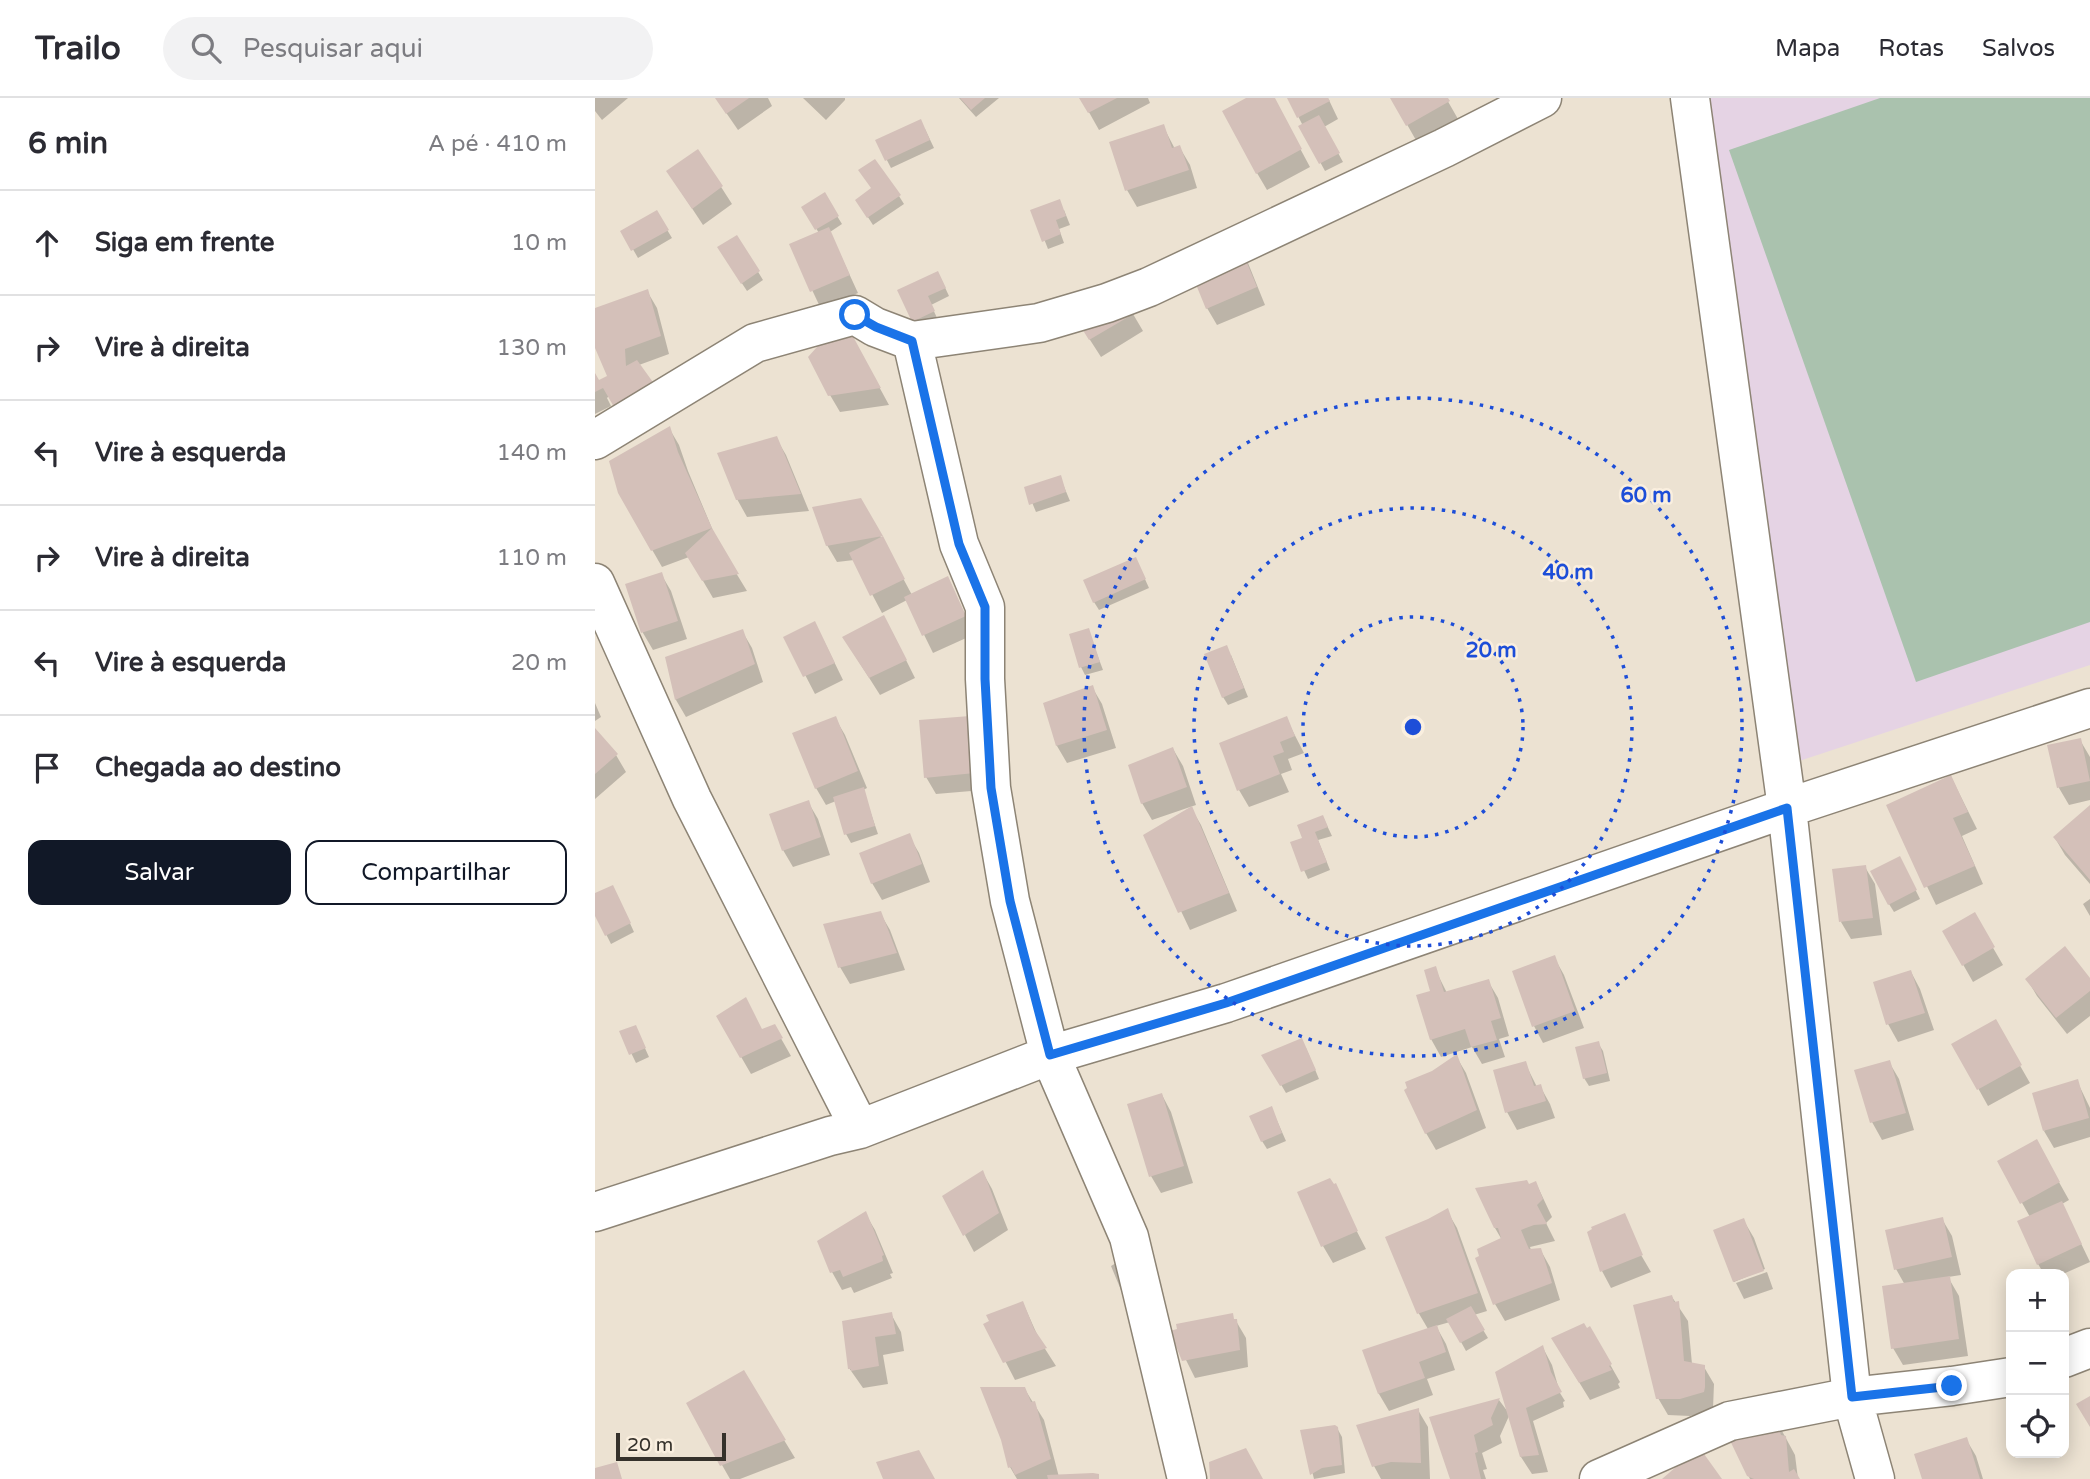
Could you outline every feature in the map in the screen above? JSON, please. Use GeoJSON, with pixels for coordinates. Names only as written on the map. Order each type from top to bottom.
{"type":"FeatureCollection","features":[{"type":"Feature","properties":{"kind":"street"},"geometry":{"type":"LineString","coordinates":[[595,440],[755,343],[855,315],[876,327],[912,341],[1039,323],[1107,303],[1149,287],[1444,148],[1542,98]]}},
{"type":"Feature","properties":{"kind":"street"},"geometry":{"type":"LineString","coordinates":[[1690,98],[1787,808],[1852,1397],[1875,1479]]}},
{"type":"Feature","properties":{"kind":"street"},"geometry":{"type":"LineString","coordinates":[[912,341],[959,544],[985,607],[985,679],[991,788],[1010,901],[1050,1055],[1129,1237],[1187,1479]]}},
{"type":"Feature","properties":{"kind":"street"},"geometry":{"type":"LineString","coordinates":[[595,583],[692,799],[860,1129]]}},
{"type":"Feature","properties":{"kind":"street"},"geometry":{"type":"LineString","coordinates":[[600,1200],[860,1129],[1050,1055],[1226,1003],[1787,808],[2090,708]]}},
{"type":"Feature","properties":{"kind":"street"},"geometry":{"type":"LineString","coordinates":[[2069,1356],[2090,1348]]}},
{"type":"Feature","properties":{"kind":"street"},"geometry":{"type":"LineString","coordinates":[[1599,1479],[1730,1421],[1852,1397],[2006,1378]]}},
{"type":"Feature","properties":{"kind":"shaded area"},"geometry":{"type":"Polygon","coordinates":[[[1690,98],[2090,98],[2090,665],[1781,767],[1690,98]]]}},
{"type":"Feature","properties":{"kind":"green space"},"geometry":{"type":"Polygon","coordinates":[[[1880,98],[2090,98],[2090,622],[1916,682],[1729,150],[1880,98]]]}},
{"type":"Feature","properties":{"kind":"building"},"geometry":{"type":"Polygon","coordinates":[[[715,98],[749,98],[726,114],[715,98]]]}},
{"type":"Feature","properties":{"kind":"building"},"geometry":{"type":"Polygon","coordinates":[[[960,98],[985,98],[971,110],[960,98]]]}},
{"type":"Feature","properties":{"kind":"building"},"geometry":{"type":"Polygon","coordinates":[[[1079,98],[1117,98],[1088,113],[1079,98]]]}},
{"type":"Feature","properties":{"kind":"building"},"geometry":{"type":"Polygon","coordinates":[[[1246,98],[1275,98],[1302,149],[1256,174],[1222,111],[1246,98]]]}},
{"type":"Feature","properties":{"kind":"building"},"geometry":{"type":"Polygon","coordinates":[[[1287,98],[1328,98],[1330,101],[1297,118],[1287,98]]]}},
{"type":"Feature","properties":{"kind":"building"},"geometry":{"type":"Polygon","coordinates":[[[1390,98],[1448,98],[1450,101],[1406,126],[1390,98]]]}},
{"type":"Feature","properties":{"kind":"building"},"geometry":{"type":"Polygon","coordinates":[[[1319,115],[1340,153],[1319,164],[1298,126],[1319,115]]]}},
{"type":"Feature","properties":{"kind":"building"},"geometry":{"type":"Polygon","coordinates":[[[921,119],[930,140],[885,161],[875,140],[921,119]]]}},
{"type":"Feature","properties":{"kind":"building"},"geometry":{"type":"Polygon","coordinates":[[[1164,124],[1172,148],[1180,145],[1189,170],[1125,191],[1109,142],[1164,124]]]}},
{"type":"Feature","properties":{"kind":"building"},"geometry":{"type":"Polygon","coordinates":[[[698,149],[723,186],[692,209],[666,171],[698,149]]]}},
{"type":"Feature","properties":{"kind":"building"},"geometry":{"type":"Polygon","coordinates":[[[875,159],[901,195],[867,218],[855,200],[871,188],[858,170],[875,159]]]}},
{"type":"Feature","properties":{"kind":"building"},"geometry":{"type":"Polygon","coordinates":[[[825,192],[839,216],[815,230],[801,207],[825,192]]]}},
{"type":"Feature","properties":{"kind":"building"},"geometry":{"type":"Polygon","coordinates":[[[1060,199],[1066,216],[1056,220],[1061,234],[1042,242],[1030,210],[1060,199]]]}},
{"type":"Feature","properties":{"kind":"building"},"geometry":{"type":"Polygon","coordinates":[[[657,210],[669,230],[631,251],[620,231],[657,210]]]}},
{"type":"Feature","properties":{"kind":"building"},"geometry":{"type":"Polygon","coordinates":[[[829,227],[850,275],[810,292],[789,244],[829,227]]]}},
{"type":"Feature","properties":{"kind":"building"},"geometry":{"type":"Polygon","coordinates":[[[737,235],[760,271],[741,284],[717,247],[737,235]]]}},
{"type":"Feature","properties":{"kind":"building"},"geometry":{"type":"Polygon","coordinates":[[[1237,239],[1257,287],[1206,309],[1186,260],[1237,239]]]}},
{"type":"Feature","properties":{"kind":"building"},"geometry":{"type":"Polygon","coordinates":[[[938,271],[946,288],[928,296],[935,311],[912,322],[897,290],[938,271]]]}},
{"type":"Feature","properties":{"kind":"building"},"geometry":{"type":"Polygon","coordinates":[[[648,289],[661,336],[625,349],[626,366],[637,360],[655,385],[614,407],[603,388],[595,392],[595,373],[599,380],[607,376],[595,348],[595,308],[648,289]]]}},
{"type":"Feature","properties":{"kind":"building"},"geometry":{"type":"Polygon","coordinates":[[[1071,311],[1135,313],[1089,340],[1071,311]]]}},
{"type":"Feature","properties":{"kind":"building"},"geometry":{"type":"Polygon","coordinates":[[[843,318],[881,388],[828,396],[808,357],[843,318]]]}},
{"type":"Feature","properties":{"kind":"building"},"geometry":{"type":"Polygon","coordinates":[[[670,426],[678,452],[712,528],[651,551],[618,493],[609,461],[670,426]]]}},
{"type":"Feature","properties":{"kind":"building"},"geometry":{"type":"Polygon","coordinates":[[[777,436],[801,494],[736,500],[717,453],[777,436]]]}},
{"type":"Feature","properties":{"kind":"building"},"geometry":{"type":"Polygon","coordinates":[[[1061,475],[1066,492],[1029,505],[1024,487],[1061,475]]]}},
{"type":"Feature","properties":{"kind":"building"},"geometry":{"type":"Polygon","coordinates":[[[861,498],[883,536],[826,546],[812,507],[861,498]]]}},
{"type":"Feature","properties":{"kind":"building"},"geometry":{"type":"Polygon","coordinates":[[[712,528],[739,574],[702,581],[685,553],[712,528]]]}},
{"type":"Feature","properties":{"kind":"building"},"geometry":{"type":"Polygon","coordinates":[[[883,536],[905,579],[870,596],[849,553],[883,536]]]}},
{"type":"Feature","properties":{"kind":"building"},"geometry":{"type":"Polygon","coordinates":[[[1136,557],[1146,579],[1093,603],[1083,580],[1136,557]]]}},
{"type":"Feature","properties":{"kind":"building"},"geometry":{"type":"Polygon","coordinates":[[[662,572],[678,621],[641,633],[625,584],[662,572]]]}},
{"type":"Feature","properties":{"kind":"building"},"geometry":{"type":"Polygon","coordinates":[[[948,576],[966,616],[922,636],[904,597],[948,576]]]}},
{"type":"Feature","properties":{"kind":"building"},"geometry":{"type":"Polygon","coordinates":[[[884,615],[907,660],[869,678],[842,637],[884,615]]]}},
{"type":"Feature","properties":{"kind":"building"},"geometry":{"type":"Polygon","coordinates":[[[815,621],[835,663],[803,677],[783,637],[815,621]]]}},
{"type":"Feature","properties":{"kind":"building"},"geometry":{"type":"Polygon","coordinates":[[[1089,628],[1100,662],[1079,668],[1069,634],[1089,628]]]}},
{"type":"Feature","properties":{"kind":"building"},"geometry":{"type":"Polygon","coordinates":[[[743,629],[755,664],[675,700],[665,657],[743,629]]]}},
{"type":"Feature","properties":{"kind":"building"},"geometry":{"type":"Polygon","coordinates":[[[1227,645],[1244,688],[1222,698],[1204,654],[1227,645]]]}},
{"type":"Feature","properties":{"kind":"building"},"geometry":{"type":"Polygon","coordinates":[[[1093,685],[1107,730],[1056,746],[1043,703],[1093,685]]]}},
{"type":"Feature","properties":{"kind":"building"},"geometry":{"type":"Polygon","coordinates":[[[836,716],[858,771],[815,789],[792,733],[836,716]]]}},
{"type":"Feature","properties":{"kind":"building"},"geometry":{"type":"Polygon","coordinates":[[[970,716],[975,773],[924,778],[919,720],[970,716]]]}},
{"type":"Feature","properties":{"kind":"building"},"geometry":{"type":"Polygon","coordinates":[[[1287,716],[1295,736],[1280,742],[1284,752],[1273,756],[1280,774],[1237,791],[1219,743],[1287,716]]]}},
{"type":"Feature","properties":{"kind":"building"},"geometry":{"type":"Polygon","coordinates":[[[595,728],[618,754],[595,774],[595,728]]]}},
{"type":"Feature","properties":{"kind":"building"},"geometry":{"type":"Polygon","coordinates":[[[2081,738],[2090,781],[2057,788],[2047,745],[2081,738]]]}},
{"type":"Feature","properties":{"kind":"building"},"geometry":{"type":"Polygon","coordinates":[[[1173,747],[1187,787],[1141,804],[1128,765],[1173,747]]]}},
{"type":"Feature","properties":{"kind":"building"},"geometry":{"type":"Polygon","coordinates":[[[1951,775],[1968,812],[1953,818],[1975,866],[1924,888],[1886,805],[1951,775]]]}},
{"type":"Feature","properties":{"kind":"building"},"geometry":{"type":"Polygon","coordinates":[[[864,787],[875,826],[844,835],[833,797],[864,787]]]}},
{"type":"Feature","properties":{"kind":"building"},"geometry":{"type":"Polygon","coordinates":[[[809,800],[821,837],[782,851],[769,814],[809,800]]]}},
{"type":"Feature","properties":{"kind":"building"},"geometry":{"type":"Polygon","coordinates":[[[2090,805],[2090,880],[2053,837],[2090,805]]]}},
{"type":"Feature","properties":{"kind":"building"},"geometry":{"type":"Polygon","coordinates":[[[1192,806],[1229,893],[1178,913],[1143,835],[1192,806]]]}},
{"type":"Feature","properties":{"kind":"building"},"geometry":{"type":"Polygon","coordinates":[[[1323,815],[1328,827],[1315,832],[1327,862],[1301,872],[1290,842],[1302,838],[1297,825],[1323,815]]]}},
{"type":"Feature","properties":{"kind":"building"},"geometry":{"type":"Polygon","coordinates":[[[910,833],[922,864],[871,884],[859,853],[910,833]]]}},
{"type":"Feature","properties":{"kind":"building"},"geometry":{"type":"Polygon","coordinates":[[[1900,856],[1917,890],[1888,905],[1870,871],[1900,856]]]}},
{"type":"Feature","properties":{"kind":"building"},"geometry":{"type":"Polygon","coordinates":[[[1866,865],[1873,918],[1839,922],[1832,869],[1866,865]]]}},
{"type":"Feature","properties":{"kind":"building"},"geometry":{"type":"Polygon","coordinates":[[[613,885],[631,923],[605,936],[595,916],[595,893],[613,885]]]}},
{"type":"Feature","properties":{"kind":"building"},"geometry":{"type":"Polygon","coordinates":[[[881,911],[897,953],[838,968],[823,924],[881,911]]]}},
{"type":"Feature","properties":{"kind":"building"},"geometry":{"type":"Polygon","coordinates":[[[1975,912],[1995,947],[1962,966],[1942,931],[1975,912]]]}},
{"type":"Feature","properties":{"kind":"building"},"geometry":{"type":"Polygon","coordinates":[[[2065,946],[2090,978],[2090,991],[2056,1018],[2025,979],[2065,946]]]}},
{"type":"Feature","properties":{"kind":"building"},"geometry":{"type":"Polygon","coordinates":[[[1555,955],[1575,1011],[1532,1027],[1512,971],[1555,955]]]}},
{"type":"Feature","properties":{"kind":"building"},"geometry":{"type":"Polygon","coordinates":[[[1436,966],[1444,992],[1489,979],[1501,1018],[1491,1021],[1497,1040],[1471,1047],[1465,1029],[1430,1040],[1416,995],[1430,991],[1424,970],[1436,966]]]}},
{"type":"Feature","properties":{"kind":"building"},"geometry":{"type":"Polygon","coordinates":[[[1911,970],[1925,1013],[1886,1025],[1873,982],[1911,970]]]}},
{"type":"Feature","properties":{"kind":"building"},"geometry":{"type":"Polygon","coordinates":[[[746,997],[762,1029],[775,1024],[783,1038],[740,1058],[716,1016],[746,997]]]}},
{"type":"Feature","properties":{"kind":"building"},"geometry":{"type":"Polygon","coordinates":[[[1996,1019],[2022,1065],[1977,1090],[1951,1044],[1996,1019]]]}},
{"type":"Feature","properties":{"kind":"building"},"geometry":{"type":"Polygon","coordinates":[[[636,1025],[646,1048],[629,1055],[619,1031],[636,1025]]]}},
{"type":"Feature","properties":{"kind":"building"},"geometry":{"type":"Polygon","coordinates":[[[1302,1038],[1316,1070],[1280,1086],[1261,1055],[1302,1038]]]}},
{"type":"Feature","properties":{"kind":"building"},"geometry":{"type":"Polygon","coordinates":[[[1599,1041],[1607,1073],[1583,1079],[1575,1047],[1599,1041]]]}},
{"type":"Feature","properties":{"kind":"building"},"geometry":{"type":"Polygon","coordinates":[[[1457,1054],[1477,1110],[1425,1134],[1404,1090],[1407,1088],[1405,1082],[1432,1071],[1457,1054]]]}},
{"type":"Feature","properties":{"kind":"building"},"geometry":{"type":"Polygon","coordinates":[[[1890,1060],[1906,1113],[1870,1123],[1854,1070],[1890,1060]]]}},
{"type":"Feature","properties":{"kind":"building"},"geometry":{"type":"Polygon","coordinates":[[[1526,1061],[1534,1086],[1541,1084],[1546,1101],[1505,1113],[1493,1070],[1526,1061]]]}},
{"type":"Feature","properties":{"kind":"building"},"geometry":{"type":"Polygon","coordinates":[[[2078,1079],[2089,1118],[2043,1131],[2032,1093],[2078,1079]]]}},
{"type":"Feature","properties":{"kind":"building"},"geometry":{"type":"Polygon","coordinates":[[[1162,1093],[1184,1166],[1149,1177],[1127,1104],[1162,1093]]]}},
{"type":"Feature","properties":{"kind":"building"},"geometry":{"type":"Polygon","coordinates":[[[1272,1106],[1282,1133],[1261,1142],[1249,1116],[1272,1106]]]}},
{"type":"Feature","properties":{"kind":"building"},"geometry":{"type":"Polygon","coordinates":[[[2037,1139],[2060,1182],[2020,1204],[1997,1161],[2037,1139]]]}},
{"type":"Feature","properties":{"kind":"building"},"geometry":{"type":"Polygon","coordinates":[[[983,1170],[999,1213],[963,1236],[942,1196],[983,1170]]]}},
{"type":"Feature","properties":{"kind":"building"},"geometry":{"type":"Polygon","coordinates":[[[1330,1178],[1336,1183],[1358,1231],[1321,1247],[1297,1192],[1330,1178]]]}},
{"type":"Feature","properties":{"kind":"building"},"geometry":{"type":"Polygon","coordinates":[[[1527,1180],[1529,1184],[1536,1181],[1543,1199],[1537,1205],[1547,1224],[1521,1230],[1529,1249],[1541,1248],[1552,1283],[1493,1305],[1475,1258],[1479,1256],[1477,1249],[1501,1238],[1475,1188],[1527,1180]]]}},
{"type":"Feature","properties":{"kind":"building"},"geometry":{"type":"Polygon","coordinates":[[[2062,1201],[2082,1244],[2037,1265],[2017,1221],[2062,1201]]]}},
{"type":"Feature","properties":{"kind":"building"},"geometry":{"type":"Polygon","coordinates":[[[1448,1208],[1478,1293],[1417,1314],[1385,1237],[1448,1208]]]}},
{"type":"Feature","properties":{"kind":"building"},"geometry":{"type":"Polygon","coordinates":[[[866,1211],[884,1255],[883,1261],[843,1277],[840,1270],[830,1273],[817,1241],[866,1211]]]}},
{"type":"Feature","properties":{"kind":"building"},"geometry":{"type":"Polygon","coordinates":[[[1625,1213],[1643,1255],[1600,1272],[1587,1232],[1591,1227],[1625,1213]]]}},
{"type":"Feature","properties":{"kind":"building"},"geometry":{"type":"Polygon","coordinates":[[[1943,1217],[1952,1257],[1894,1270],[1885,1230],[1943,1217]]]}},
{"type":"Feature","properties":{"kind":"building"},"geometry":{"type":"Polygon","coordinates":[[[1744,1218],[1764,1271],[1733,1282],[1713,1230],[1744,1218]]]}},
{"type":"Feature","properties":{"kind":"building"},"geometry":{"type":"Polygon","coordinates":[[[1950,1276],[1959,1339],[1891,1349],[1882,1286],[1950,1276]]]}},
{"type":"Feature","properties":{"kind":"building"},"geometry":{"type":"Polygon","coordinates":[[[1672,1295],[1674,1302],[1679,1301],[1684,1361],[1705,1365],[1705,1387],[1704,1392],[1680,1399],[1656,1399],[1633,1305],[1672,1295]]]}},
{"type":"Feature","properties":{"kind":"building"},"geometry":{"type":"Polygon","coordinates":[[[1023,1301],[1034,1329],[1047,1348],[1003,1363],[983,1324],[989,1321],[986,1315],[1023,1301]]]}},
{"type":"Feature","properties":{"kind":"building"},"geometry":{"type":"Polygon","coordinates":[[[1471,1306],[1485,1330],[1460,1343],[1446,1319],[1471,1306]]]}},
{"type":"Feature","properties":{"kind":"building"},"geometry":{"type":"Polygon","coordinates":[[[892,1312],[896,1334],[875,1337],[879,1366],[851,1371],[848,1369],[842,1321],[892,1312]]]}},
{"type":"Feature","properties":{"kind":"building"},"geometry":{"type":"Polygon","coordinates":[[[1233,1313],[1234,1319],[1237,1319],[1240,1350],[1182,1361],[1170,1331],[1177,1329],[1176,1324],[1233,1313]]]}},
{"type":"Feature","properties":{"kind":"building"},"geometry":{"type":"Polygon","coordinates":[[[1584,1323],[1587,1328],[1590,1326],[1612,1364],[1609,1366],[1612,1370],[1579,1383],[1551,1338],[1584,1323]]]}},
{"type":"Feature","properties":{"kind":"building"},"geometry":{"type":"Polygon","coordinates":[[[1437,1325],[1446,1352],[1419,1362],[1425,1378],[1378,1394],[1362,1350],[1437,1325]]]}},
{"type":"Feature","properties":{"kind":"building"},"geometry":{"type":"Polygon","coordinates":[[[1543,1345],[1551,1372],[1562,1392],[1526,1408],[1539,1455],[1520,1457],[1495,1372],[1543,1345]]]}},
{"type":"Feature","properties":{"kind":"building"},"geometry":{"type":"Polygon","coordinates":[[[744,1370],[786,1440],[720,1466],[686,1403],[744,1370]]]}},
{"type":"Feature","properties":{"kind":"building"},"geometry":{"type":"Polygon","coordinates":[[[980,1387],[1025,1387],[1031,1402],[1035,1401],[1051,1459],[1015,1475],[1011,1467],[1008,1468],[1001,1440],[980,1387]]]}},
{"type":"Feature","properties":{"kind":"building"},"geometry":{"type":"Polygon","coordinates":[[[2090,1396],[2090,1427],[2076,1404],[2090,1396]]]}},
{"type":"Feature","properties":{"kind":"building"},"geometry":{"type":"Polygon","coordinates":[[[1500,1398],[1491,1418],[1493,1425],[1474,1435],[1481,1479],[1450,1479],[1429,1417],[1500,1398]]]}},
{"type":"Feature","properties":{"kind":"building"},"geometry":{"type":"Polygon","coordinates":[[[1419,1408],[1421,1463],[1391,1462],[1372,1467],[1356,1425],[1419,1408]]]}},
{"type":"Feature","properties":{"kind":"building"},"geometry":{"type":"Polygon","coordinates":[[[1774,1414],[1781,1435],[1786,1436],[1789,1472],[1794,1469],[1800,1479],[1754,1479],[1747,1476],[1724,1428],[1774,1414]]]}},
{"type":"Feature","properties":{"kind":"building"},"geometry":{"type":"Polygon","coordinates":[[[1335,1425],[1338,1427],[1342,1465],[1322,1468],[1310,1475],[1300,1430],[1335,1425]]]}},
{"type":"Feature","properties":{"kind":"building"},"geometry":{"type":"Polygon","coordinates":[[[1967,1437],[1980,1479],[1922,1479],[1914,1454],[1967,1437]]]}},
{"type":"Feature","properties":{"kind":"building"},"geometry":{"type":"Polygon","coordinates":[[[1699,1447],[1722,1479],[1662,1479],[1699,1447]]]}},
{"type":"Feature","properties":{"kind":"building"},"geometry":{"type":"Polygon","coordinates":[[[1246,1448],[1263,1479],[1210,1479],[1209,1462],[1246,1448]]]}},
{"type":"Feature","properties":{"kind":"building"},"geometry":{"type":"Polygon","coordinates":[[[919,1450],[935,1479],[883,1479],[876,1462],[919,1450]]]}},
{"type":"Feature","properties":{"kind":"building"},"geometry":{"type":"Polygon","coordinates":[[[617,1462],[622,1479],[595,1479],[595,1468],[617,1462]]]}},
{"type":"Feature","properties":{"kind":"building"},"geometry":{"type":"Polygon","coordinates":[[[1099,1474],[1099,1479],[1048,1479],[1047,1475],[1099,1474]]]}},
{"type":"Feature","properties":{"kind":"route"},"geometry":{"type":"LineString","coordinates":[[855,315],[876,327],[912,341],[959,544],[985,607],[985,679],[991,788],[1010,901],[1050,1055],[1226,1003],[1787,808],[1852,1397],[1952,1386]]}}]}
